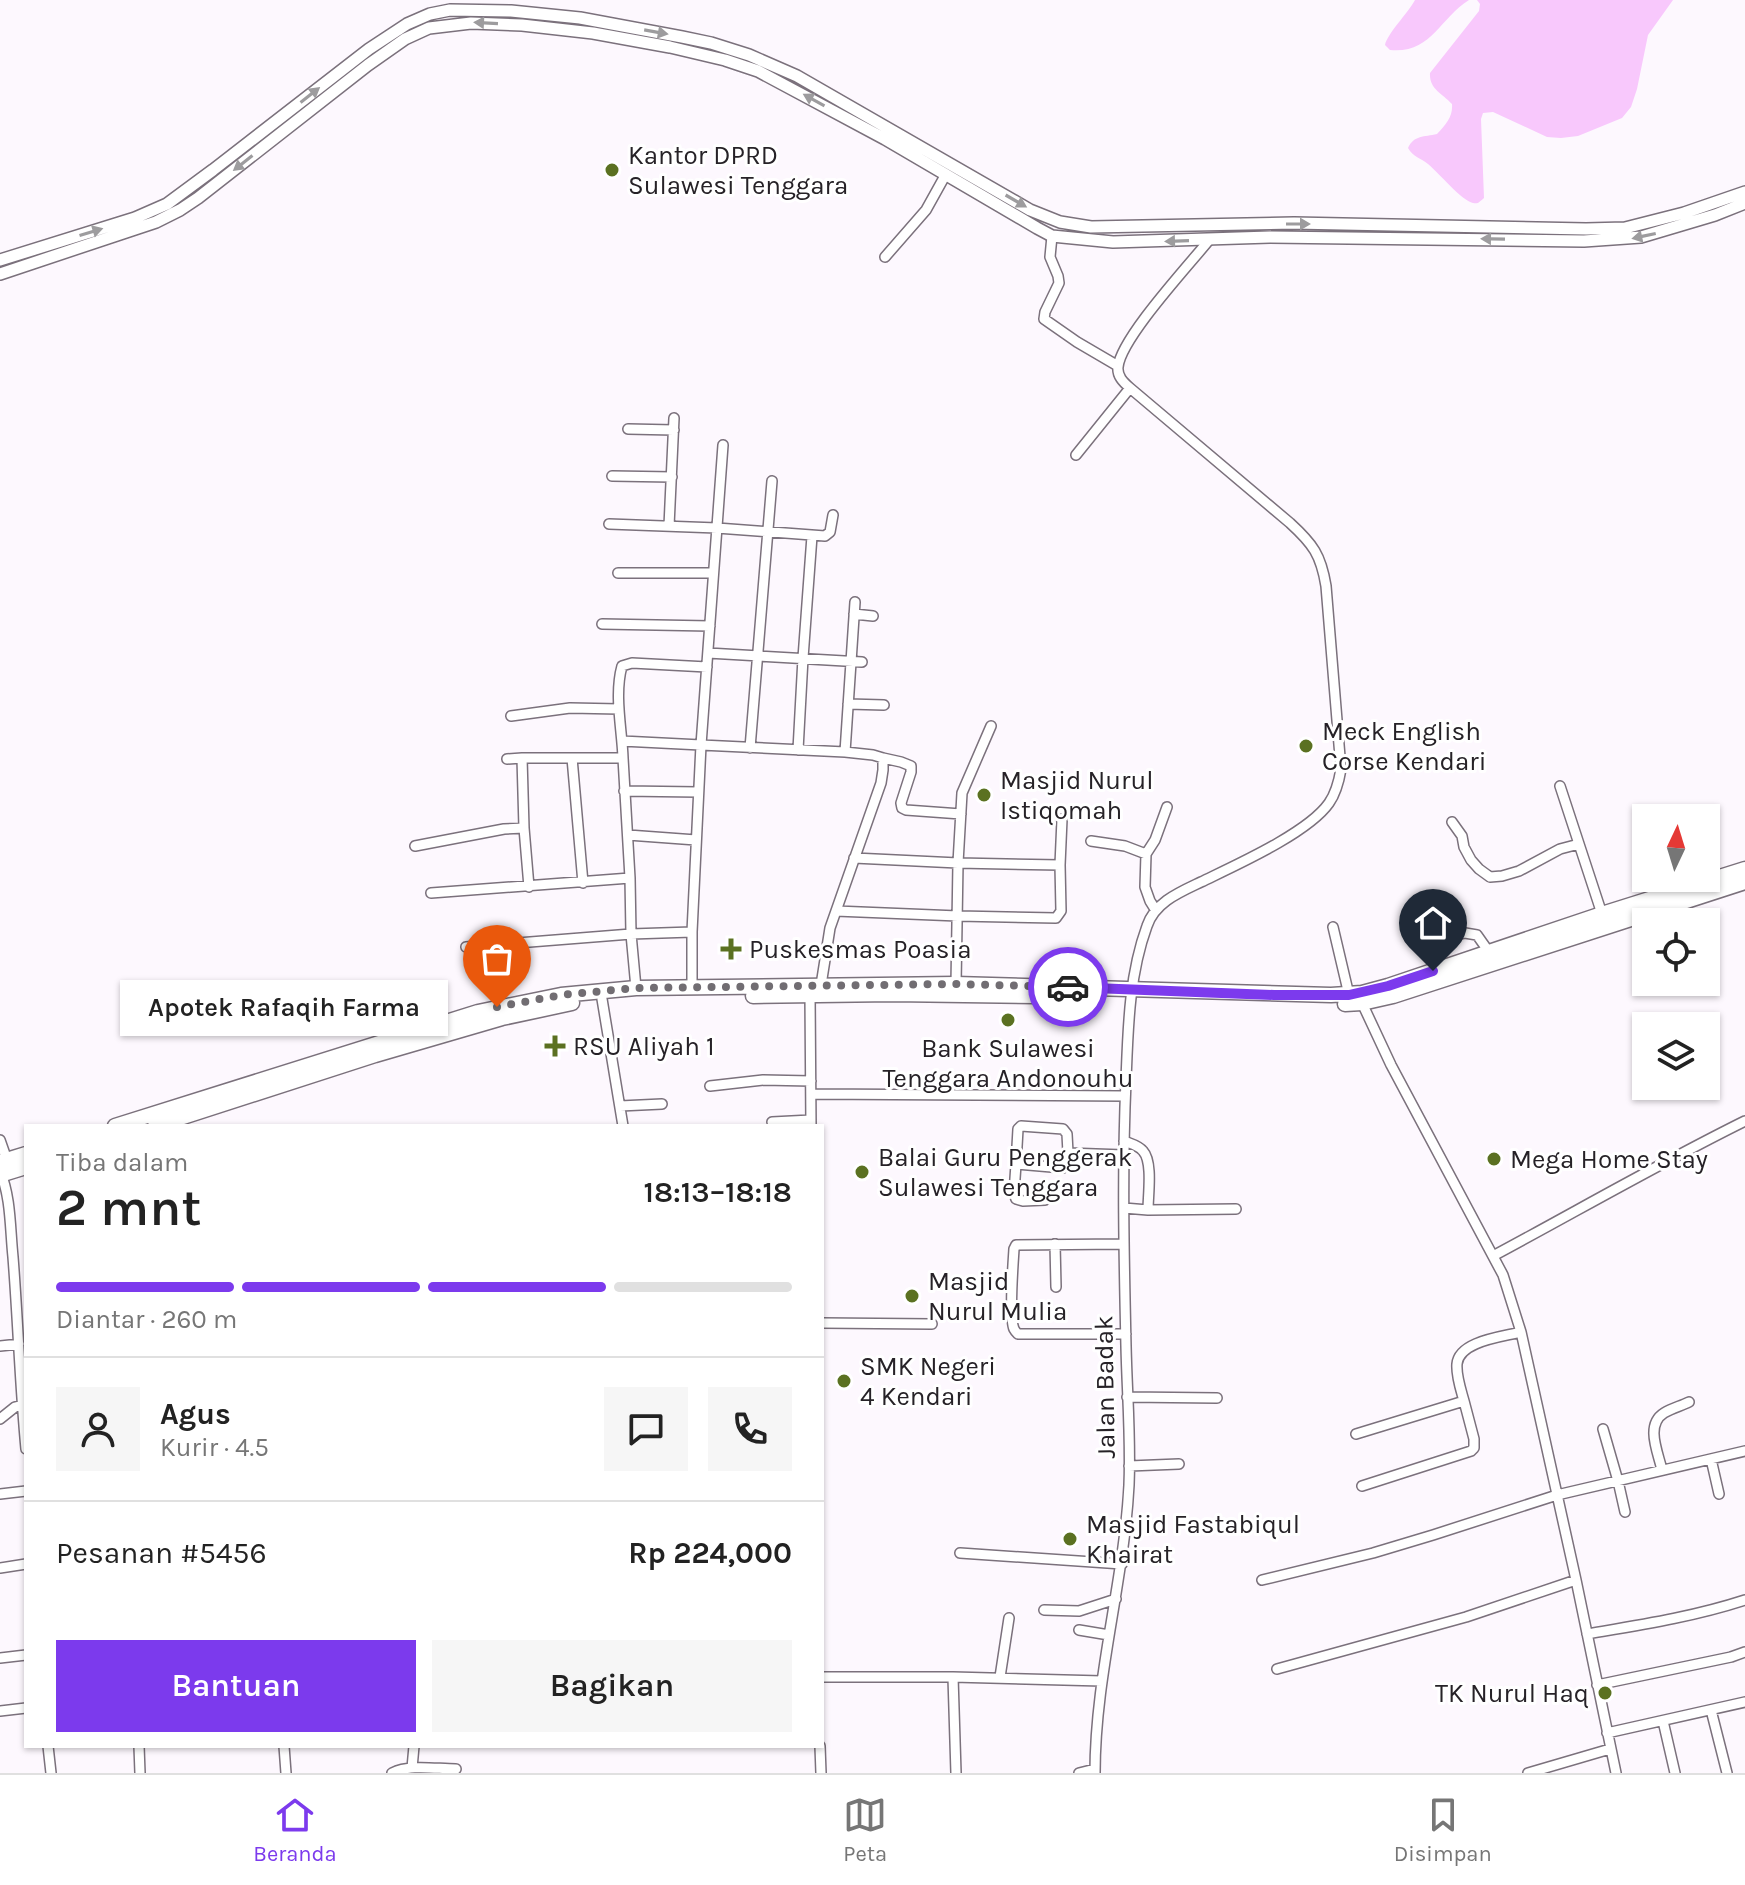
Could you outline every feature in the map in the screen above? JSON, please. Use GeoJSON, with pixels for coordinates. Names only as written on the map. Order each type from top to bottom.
{"type":"FeatureCollection","features":[{"type":"Feature","properties":{"kind":"highway"},"geometry":{"type":"LineString","coordinates":[[1391,991],[1489,952],[1745,869]]}},
{"type":"Feature","properties":{"kind":"highway"},"geometry":{"type":"LineString","coordinates":[[816,990],[925,994],[1282,995],[1355,999],[1391,991],[1745,882]]}},
{"type":"Feature","properties":{"kind":"highway"},"geometry":{"type":"LineString","coordinates":[[480,1018],[602,999],[723,991],[956,984],[1131,993]]}},
{"type":"Feature","properties":{"kind":"highway"},"geometry":{"type":"LineString","coordinates":[[122,1124],[561,995],[636,988],[692,987],[723,991]]}},
{"type":"Feature","properties":{"kind":"highway"},"geometry":{"type":"LineString","coordinates":[[161,1124],[373,1050]]}},
{"type":"Feature","properties":{"kind":"highway"},"geometry":{"type":"LineString","coordinates":[[2,1169],[24,1155]]}},
{"type":"Feature","properties":{"kind":"highway"},"geometry":{"type":"LineString","coordinates":[[2,1169],[24,1167]]}},
{"type":"Feature","properties":{"kind":"street"},"geometry":{"type":"LineString","coordinates":[[0,260],[135,218],[167,204],[369,49],[407,24],[437,12],[468,10],[711,43],[767,62],[797,76],[1030,210],[1060,222],[1091,227],[1381,224],[1571,235]]}},
{"type":"Feature","properties":{"kind":"street"},"geometry":{"type":"LineString","coordinates":[[1,274],[143,227],[180,210],[368,65],[422,30],[471,23],[565,23]]}},
{"type":"Feature","properties":{"kind":"street"},"geometry":{"type":"LineString","coordinates":[[579,24],[758,71],[885,139],[1052,236],[1113,242],[1270,237],[1641,237],[1745,203]]}},
{"type":"Feature","properties":{"kind":"street"},"geometry":{"type":"LineString","coordinates":[[885,257],[926,210],[946,174]]}},
{"type":"Feature","properties":{"kind":"street"},"geometry":{"type":"LineString","coordinates":[[1585,235],[1684,213],[1745,192]]}},
{"type":"Feature","properties":{"kind":"street"},"geometry":{"type":"LineString","coordinates":[[1269,224],[1270,237]]}},
{"type":"Feature","properties":{"kind":"street"},"geometry":{"type":"LineString","coordinates":[[1052,236],[1050,257],[1059,283],[1044,319],[1118,366]]}},
{"type":"Feature","properties":{"kind":"street"},"geometry":{"type":"LineString","coordinates":[[1167,807],[1146,854],[1145,887],[1155,909],[1180,892],[1306,825],[1329,803],[1339,783],[1341,769],[1326,586],[1319,556],[1290,523],[1120,377],[1118,366],[1131,336],[1210,239]]}},
{"type":"Feature","properties":{"kind":"street"},"geometry":{"type":"LineString","coordinates":[[1076,455],[1130,388]]}},
{"type":"Feature","properties":{"kind":"street"},"geometry":{"type":"LineString","coordinates":[[669,526],[674,418]]}},
{"type":"Feature","properties":{"kind":"street"},"geometry":{"type":"LineString","coordinates":[[628,429],[674,430]]}},
{"type":"Feature","properties":{"kind":"street"},"geometry":{"type":"LineString","coordinates":[[692,987],[698,792],[723,445]]}},
{"type":"Feature","properties":{"kind":"street"},"geometry":{"type":"LineString","coordinates":[[612,476],[672,477]]}},
{"type":"Feature","properties":{"kind":"street"},"geometry":{"type":"LineString","coordinates":[[750,748],[772,481]]}},
{"type":"Feature","properties":{"kind":"street"},"geometry":{"type":"LineString","coordinates":[[609,524],[825,536],[829,534],[833,515]]}},
{"type":"Feature","properties":{"kind":"street"},"geometry":{"type":"LineString","coordinates":[[798,750],[812,536]]}},
{"type":"Feature","properties":{"kind":"street"},"geometry":{"type":"LineString","coordinates":[[618,573],[713,573]]}},
{"type":"Feature","properties":{"kind":"street"},"geometry":{"type":"LineString","coordinates":[[845,752],[855,602]]}},
{"type":"Feature","properties":{"kind":"street"},"geometry":{"type":"LineString","coordinates":[[854,614],[873,616]]}},
{"type":"Feature","properties":{"kind":"street"},"geometry":{"type":"LineString","coordinates":[[602,624],[710,626]]}},
{"type":"Feature","properties":{"kind":"street"},"geometry":{"type":"LineString","coordinates":[[708,653],[862,662]]}},
{"type":"Feature","properties":{"kind":"street"},"geometry":{"type":"LineString","coordinates":[[636,988],[619,709],[620,674],[624,664],[707,667]]}},
{"type":"Feature","properties":{"kind":"street"},"geometry":{"type":"LineString","coordinates":[[848,704],[884,705]]}},
{"type":"Feature","properties":{"kind":"street"},"geometry":{"type":"LineString","coordinates":[[511,716],[570,708],[619,709]]}},
{"type":"Feature","properties":{"kind":"street"},"geometry":{"type":"LineString","coordinates":[[956,984],[963,788],[991,726]]}},
{"type":"Feature","properties":{"kind":"street"},"geometry":{"type":"LineString","coordinates":[[622,741],[845,752],[883,758],[911,766],[902,808],[961,814]]}},
{"type":"Feature","properties":{"kind":"street"},"geometry":{"type":"LineString","coordinates":[[522,758],[529,887]]}},
{"type":"Feature","properties":{"kind":"street"},"geometry":{"type":"LineString","coordinates":[[572,758],[583,883]]}},
{"type":"Feature","properties":{"kind":"street"},"geometry":{"type":"LineString","coordinates":[[507,759],[623,758]]}},
{"type":"Feature","properties":{"kind":"street"},"geometry":{"type":"LineString","coordinates":[[772,1122],[811,1123],[816,990],[836,911],[881,783],[883,758]]}},
{"type":"Feature","properties":{"kind":"street"},"geometry":{"type":"LineString","coordinates":[[1560,786],[1602,914]]}},
{"type":"Feature","properties":{"kind":"street"},"geometry":{"type":"LineString","coordinates":[[624,791],[698,792]]}},
{"type":"Feature","properties":{"kind":"street"},"geometry":{"type":"LineString","coordinates":[[836,911],[1058,917],[1061,911],[1062,819]]}},
{"type":"Feature","properties":{"kind":"street"},"geometry":{"type":"LineString","coordinates":[[1452,822],[1462,836],[1471,860],[1490,877],[1519,871],[1560,849],[1579,844]]}},
{"type":"Feature","properties":{"kind":"street"},"geometry":{"type":"LineString","coordinates":[[415,846],[524,828]]}},
{"type":"Feature","properties":{"kind":"street"},"geometry":{"type":"LineString","coordinates":[[628,835],[696,840]]}},
{"type":"Feature","properties":{"kind":"street"},"geometry":{"type":"LineString","coordinates":[[1091,841],[1125,846],[1146,854]]}},
{"type":"Feature","properties":{"kind":"street"},"geometry":{"type":"LineString","coordinates":[[854,858],[1060,865]]}},
{"type":"Feature","properties":{"kind":"street"},"geometry":{"type":"LineString","coordinates":[[431,893],[630,878]]}},
{"type":"Feature","properties":{"kind":"street","name":"Jalan Badak"},"geometry":{"type":"LineString","coordinates":[[1095,1771],[1102,1681],[1122,1564],[1129,1466],[1123,1244],[1125,1096],[1131,993],[1143,936],[1155,909]]}},
{"type":"Feature","properties":{"kind":"street"},"geometry":{"type":"LineString","coordinates":[[1333,927],[1355,999],[1507,1286],[1521,1332],[1616,1773]]}},
{"type":"Feature","properties":{"kind":"street"},"geometry":{"type":"LineString","coordinates":[[466,947],[692,932]]}},
{"type":"Feature","properties":{"kind":"street"},"geometry":{"type":"LineString","coordinates":[[1459,934],[1477,935],[1489,952]]}},
{"type":"Feature","properties":{"kind":"street"},"geometry":{"type":"LineString","coordinates":[[602,999],[623,1124]]}},
{"type":"Feature","properties":{"kind":"street"},"geometry":{"type":"LineString","coordinates":[[710,1086],[763,1080],[811,1081]]}},
{"type":"Feature","properties":{"kind":"street"},"geometry":{"type":"LineString","coordinates":[[811,1094],[1125,1096]]}},
{"type":"Feature","properties":{"kind":"street"},"geometry":{"type":"LineString","coordinates":[[620,1106],[662,1104]]}},
{"type":"Feature","properties":{"kind":"street"},"geometry":{"type":"LineString","coordinates":[[1493,1256],[1685,1150],[1745,1121]]}},
{"type":"Feature","properties":{"kind":"street"},"geometry":{"type":"LineString","coordinates":[[1016,1164],[1064,1167],[1068,1164],[1068,1153],[1067,1134],[1063,1129],[1021,1126],[1018,1129],[1014,1197],[1023,1201],[1045,1200]]}},
{"type":"Feature","properties":{"kind":"street"},"geometry":{"type":"LineString","coordinates":[[0,1140],[21,1296],[19,1344],[24,1419]]}},
{"type":"Feature","properties":{"kind":"street"},"geometry":{"type":"LineString","coordinates":[[1124,1141],[1137,1147],[1149,1164],[1148,1210]]}},
{"type":"Feature","properties":{"kind":"street"},"geometry":{"type":"LineString","coordinates":[[1068,1153],[1124,1155]]}},
{"type":"Feature","properties":{"kind":"street"},"geometry":{"type":"LineString","coordinates":[[1124,1208],[1236,1209]]}},
{"type":"Feature","properties":{"kind":"street"},"geometry":{"type":"LineString","coordinates":[[1055,1244],[1056,1287]]}},
{"type":"Feature","properties":{"kind":"street"},"geometry":{"type":"LineString","coordinates":[[1123,1244],[1015,1246],[1013,1325],[1016,1333],[1030,1336],[1126,1334]]}},
{"type":"Feature","properties":{"kind":"street"},"geometry":{"type":"LineString","coordinates":[[824,1323],[932,1324]]}},
{"type":"Feature","properties":{"kind":"street"},"geometry":{"type":"LineString","coordinates":[[1362,1486],[1471,1451],[1474,1439],[1457,1368],[1461,1352],[1473,1345],[1521,1332]]}},
{"type":"Feature","properties":{"kind":"street"},"geometry":{"type":"LineString","coordinates":[[0,1346],[19,1344]]}},
{"type":"Feature","properties":{"kind":"street"},"geometry":{"type":"LineString","coordinates":[[1127,1397],[1217,1398]]}},
{"type":"Feature","properties":{"kind":"street"},"geometry":{"type":"LineString","coordinates":[[1356,1434],[1464,1401]]}},
{"type":"Feature","properties":{"kind":"street"},"geometry":{"type":"LineString","coordinates":[[1662,1470],[1653,1432],[1656,1422],[1662,1414],[1689,1402]]}},
{"type":"Feature","properties":{"kind":"street"},"geometry":{"type":"LineString","coordinates":[[0,1419],[15,1407],[23,1405]]}},
{"type":"Feature","properties":{"kind":"street"},"geometry":{"type":"LineString","coordinates":[[1603,1429],[1625,1512]]}},
{"type":"Feature","properties":{"kind":"street"},"geometry":{"type":"LineString","coordinates":[[1262,1580],[1373,1553],[1557,1495],[1745,1451]]}},
{"type":"Feature","properties":{"kind":"street"},"geometry":{"type":"LineString","coordinates":[[1711,1459],[1719,1494]]}},
{"type":"Feature","properties":{"kind":"street"},"geometry":{"type":"LineString","coordinates":[[1129,1466],[1179,1464]]}},
{"type":"Feature","properties":{"kind":"street"},"geometry":{"type":"LineString","coordinates":[[0,1494],[24,1491]]}},
{"type":"Feature","properties":{"kind":"street"},"geometry":{"type":"LineString","coordinates":[[960,1553],[1122,1564]]}},
{"type":"Feature","properties":{"kind":"street"},"geometry":{"type":"LineString","coordinates":[[0,1568],[24,1564]]}},
{"type":"Feature","properties":{"kind":"street"},"geometry":{"type":"LineString","coordinates":[[1277,1669],[1466,1617],[1576,1580]]}},
{"type":"Feature","properties":{"kind":"street"},"geometry":{"type":"LineString","coordinates":[[1044,1610],[1079,1611],[1116,1599]]}},
{"type":"Feature","properties":{"kind":"street"},"geometry":{"type":"LineString","coordinates":[[1587,1634],[1717,1610],[1745,1600]]}},
{"type":"Feature","properties":{"kind":"street"},"geometry":{"type":"LineString","coordinates":[[1000,1677],[1009,1618]]}},
{"type":"Feature","properties":{"kind":"street"},"geometry":{"type":"LineString","coordinates":[[1079,1630],[1109,1635]]}},
{"type":"Feature","properties":{"kind":"street"},"geometry":{"type":"LineString","coordinates":[[1597,1685],[1745,1652]]}},
{"type":"Feature","properties":{"kind":"street"},"geometry":{"type":"LineString","coordinates":[[0,1658],[24,1655]]}},
{"type":"Feature","properties":{"kind":"street"},"geometry":{"type":"LineString","coordinates":[[824,1677],[1000,1677],[1102,1681]]}},
{"type":"Feature","properties":{"kind":"street"},"geometry":{"type":"LineString","coordinates":[[953,1677],[956,1773]]}},
{"type":"Feature","properties":{"kind":"street"},"geometry":{"type":"LineString","coordinates":[[1607,1733],[1745,1702]]}},
{"type":"Feature","properties":{"kind":"street"},"geometry":{"type":"LineString","coordinates":[[0,1711],[24,1708]]}},
{"type":"Feature","properties":{"kind":"street"},"geometry":{"type":"LineString","coordinates":[[1711,1710],[1727,1773]]}},
{"type":"Feature","properties":{"kind":"street"},"geometry":{"type":"LineString","coordinates":[[1663,1721],[1675,1773]]}},
{"type":"Feature","properties":{"kind":"street"},"geometry":{"type":"LineString","coordinates":[[48,1748],[51,1773]]}},
{"type":"Feature","properties":{"kind":"street"},"geometry":{"type":"LineString","coordinates":[[139,1748],[140,1773]]}},
{"type":"Feature","properties":{"kind":"street"},"geometry":{"type":"LineString","coordinates":[[284,1748],[286,1773]]}},
{"type":"Feature","properties":{"kind":"street"},"geometry":{"type":"LineString","coordinates":[[412,1768],[414,1748]]}},
{"type":"Feature","properties":{"kind":"street"},"geometry":{"type":"LineString","coordinates":[[820,1748],[821,1773]]}},
{"type":"Feature","properties":{"kind":"street"},"geometry":{"type":"LineString","coordinates":[[1528,1773],[1610,1749]]}},
{"type":"Feature","properties":{"kind":"street"},"geometry":{"type":"LineString","coordinates":[[392,1773],[412,1768],[456,1769]]}},
{"type":"Feature","properties":{"kind":"street"},"geometry":{"type":"LineString","coordinates":[[1079,1773],[1095,1771]]}},
{"type":"Feature","properties":{"kind":"shaded area"},"geometry":{"type":"Polygon","coordinates":[[[1415,0],[1469,0],[1425,41],[1404,50],[1390,50],[1385,45],[1387,40],[1415,0]]]}},
{"type":"Feature","properties":{"kind":"shaded area"},"geometry":{"type":"Polygon","coordinates":[[[1477,0],[1673,0],[1648,35],[1637,89],[1631,107],[1622,118],[1578,136],[1561,138],[1547,137],[1493,112],[1483,113],[1484,198],[1475,203],[1463,197],[1408,148],[1416,139],[1437,134],[1450,117],[1452,104],[1434,87],[1430,73],[1479,11],[1477,0]]]}},
{"type":"Feature","properties":{"kind":"way so far"},"geometry":{"type":"LineString","coordinates":[[497,1007],[561,995],[636,988],[956,984],[1068,987]]}},
{"type":"Feature","properties":{"kind":"place","name":"Kantor DPRD Sulawesi Tenggara"},"geometry":{"type":"Point","coordinates":[612,170]}},
{"type":"Feature","properties":{"kind":"place","name":"Meck English Corse Kendari"},"geometry":{"type":"Point","coordinates":[1306,746]}},
{"type":"Feature","properties":{"kind":"place","name":"Masjid Nurul Istiqomah"},"geometry":{"type":"Point","coordinates":[984,795]}},
{"type":"Feature","properties":{"kind":"place","name":"Puskesmas Poasia"},"geometry":{"type":"Point","coordinates":[731,949]}},
{"type":"Feature","properties":{"kind":"place","name":"Apotek Rafaqih Farma"},"geometry":{"type":"Point","coordinates":[497,1007]}},
{"type":"Feature","properties":{"kind":"place","name":"Bank Sulawesi Tenggara Andonouhu"},"geometry":{"type":"Point","coordinates":[1008,1020]}},
{"type":"Feature","properties":{"kind":"place","name":"RSU Aliyah 1"},"geometry":{"type":"Point","coordinates":[555,1046]}},
{"type":"Feature","properties":{"kind":"place","name":"Mega Home Stay"},"geometry":{"type":"Point","coordinates":[1494,1159]}},
{"type":"Feature","properties":{"kind":"place","name":"Balai Guru Penggerak Sulawesi Tenggara"},"geometry":{"type":"Point","coordinates":[862,1172]}},
{"type":"Feature","properties":{"kind":"place","name":"Masjid Nurul Mulia"},"geometry":{"type":"Point","coordinates":[912,1296]}},
{"type":"Feature","properties":{"kind":"place","name":"SMK Negeri 4 Kendari"},"geometry":{"type":"Point","coordinates":[844,1381]}},
{"type":"Feature","properties":{"kind":"place","name":"Masjid Fastabiqul Khairat"},"geometry":{"type":"Point","coordinates":[1070,1539]}},
{"type":"Feature","properties":{"kind":"place","name":"TK Nurul Haq"},"geometry":{"type":"Point","coordinates":[1605,1693]}},
{"type":"Feature","properties":{"kind":"route"},"geometry":{"type":"LineString","coordinates":[[1068,987],[1349,995],[1433,971]]}}]}
